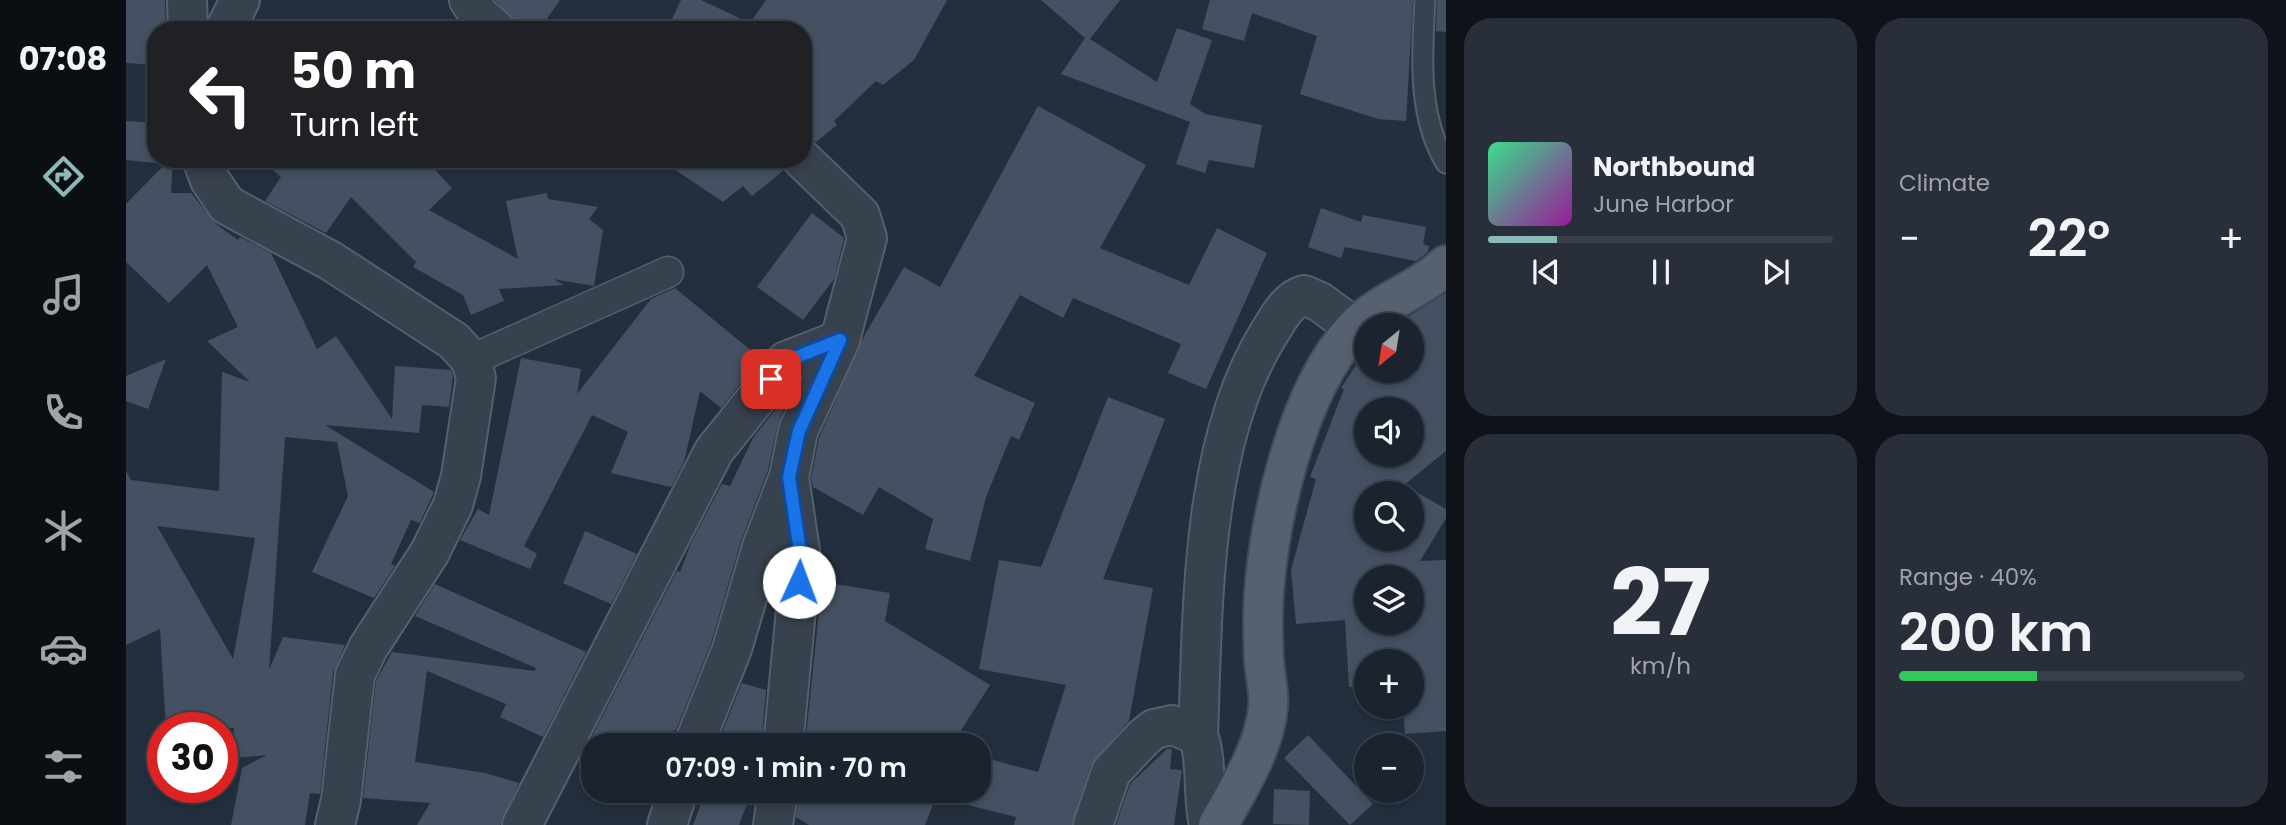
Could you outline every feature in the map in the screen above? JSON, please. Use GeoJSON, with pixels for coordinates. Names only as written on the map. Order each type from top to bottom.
{"type":"FeatureCollection","features":[{"type":"Feature","properties":{"kind":"main road"},"geometry":{"type":"LineString","coordinates":[[1375,313],[1425,284],[1446,265]]}},
{"type":"Feature","properties":{"kind":"main road"},"geometry":{"type":"LineString","coordinates":[[1218,825],[1248,770],[1268,707],[1263,610],[1276,503],[1314,396],[1328,365],[1354,329]]}},
{"type":"Feature","properties":{"kind":"street"},"geometry":{"type":"LineString","coordinates":[[187,0],[188,21]]}},
{"type":"Feature","properties":{"kind":"street"},"geometry":{"type":"LineString","coordinates":[[230,21],[240,0]]}},
{"type":"Feature","properties":{"kind":"street"},"geometry":{"type":"LineString","coordinates":[[469,0],[486,21]]}},
{"type":"Feature","properties":{"kind":"street"},"geometry":{"type":"LineString","coordinates":[[205,168],[227,205],[331,261],[454,341],[471,360],[476,393],[453,505],[430,552],[359,663],[349,715],[341,800],[335,825]]}},
{"type":"Feature","properties":{"kind":"street"},"geometry":{"type":"LineString","coordinates":[[698,733],[732,649],[762,547],[789,477],[799,431],[840,340],[867,238],[860,215],[811,168]]}},
{"type":"Feature","properties":{"kind":"street"},"geometry":{"type":"LineString","coordinates":[[471,360],[668,272]]}},
{"type":"Feature","properties":{"kind":"street"},"geometry":{"type":"LineString","coordinates":[[1209,825],[1203,799],[1203,750],[1198,735],[1206,559],[1220,466],[1246,380],[1259,349],[1285,307],[1295,298],[1304,295],[1320,302],[1354,327]]}},
{"type":"Feature","properties":{"kind":"street"},"geometry":{"type":"LineString","coordinates":[[522,825],[714,451],[786,361],[840,340]]}},
{"type":"Feature","properties":{"kind":"street"},"geometry":{"type":"LineString","coordinates":[[784,733],[801,558],[789,477]]}},
{"type":"Feature","properties":{"kind":"street"},"geometry":{"type":"LineString","coordinates":[[1093,825],[1111,772],[1144,737],[1154,729],[1172,725],[1198,735]]}},
{"type":"Feature","properties":{"kind":"street"},"geometry":{"type":"LineString","coordinates":[[667,825],[674,803]]}},
{"type":"Feature","properties":{"kind":"street"},"geometry":{"type":"LineString","coordinates":[[773,825],[776,803]]}},
{"type":"Feature","properties":{"kind":"lane"},"geometry":{"type":"LineString","coordinates":[[1424,0],[1422,59],[1426,99],[1432,130],[1446,163]]}},
{"type":"Feature","properties":{"kind":"building"},"geometry":{"type":"Polygon","coordinates":[[[126,0],[165,0],[166,21],[147,21],[147,64],[126,63],[126,0]]]}},
{"type":"Feature","properties":{"kind":"building"},"geometry":{"type":"Polygon","coordinates":[[[495,0],[560,0],[545,21],[515,21],[495,0]]]}},
{"type":"Feature","properties":{"kind":"building"},"geometry":{"type":"Polygon","coordinates":[[[681,0],[701,0],[746,21],[671,21],[681,0]]]}},
{"type":"Feature","properties":{"kind":"building"},"geometry":{"type":"Polygon","coordinates":[[[766,0],[947,0],[914,60],[883,85],[876,81],[834,121],[837,125],[816,142],[812,141],[812,21],[751,21],[766,0]]]}},
{"type":"Feature","properties":{"kind":"building"},"geometry":{"type":"Polygon","coordinates":[[[1041,0],[1120,0],[1090,39],[1157,82],[1177,28],[1212,40],[1190,104],[1205,114],[1262,125],[1254,168],[1209,160],[1205,173],[1176,164],[1190,122],[1061,74],[1085,38],[1041,0]]]}},
{"type":"Feature","properties":{"kind":"building"},"geometry":{"type":"Polygon","coordinates":[[[1210,0],[1413,0],[1406,121],[1378,119],[1300,94],[1317,36],[1252,13],[1244,41],[1202,29],[1210,0]]]}},
{"type":"Feature","properties":{"kind":"building"},"geometry":{"type":"Polygon","coordinates":[[[1437,0],[1446,0],[1446,32],[1436,31],[1437,0]]]}},
{"type":"Feature","properties":{"kind":"building"},"geometry":{"type":"Polygon","coordinates":[[[1038,106],[1146,165],[1100,248],[1189,285],[1217,228],[1267,253],[1206,389],[1168,373],[1181,344],[1073,298],[1063,318],[1020,295],[974,376],[1035,403],[1019,440],[1011,436],[986,497],[970,561],[925,549],[933,519],[879,487],[863,515],[813,487],[811,478],[819,438],[863,338],[904,267],[940,287],[1038,106]]]}},
{"type":"Feature","properties":{"kind":"building"},"geometry":{"type":"Polygon","coordinates":[[[126,121],[147,122],[147,162],[126,160],[126,121]]]}},
{"type":"Feature","properties":{"kind":"building"},"geometry":{"type":"Polygon","coordinates":[[[161,168],[172,168],[171,193],[191,193],[216,224],[238,240],[240,237],[271,253],[317,349],[336,336],[392,419],[395,366],[451,370],[453,376],[449,407],[422,405],[419,433],[325,425],[434,492],[420,523],[411,520],[391,564],[395,566],[374,598],[312,572],[348,496],[337,442],[285,437],[269,670],[283,637],[345,645],[333,673],[320,794],[310,793],[305,825],[231,825],[235,803],[238,803],[242,768],[267,755],[238,758],[238,712],[165,712],[160,629],[126,645],[126,471],[131,480],[219,491],[222,372],[250,382],[207,341],[238,327],[207,265],[169,303],[126,262],[126,204],[161,168]],[[157,526],[233,659],[255,538],[157,526]]]}},
{"type":"Feature","properties":{"kind":"building"},"geometry":{"type":"Polygon","coordinates":[[[270,168],[433,168],[452,188],[429,210],[518,259],[506,201],[547,193],[548,199],[598,207],[589,219],[603,230],[594,286],[553,279],[564,285],[499,289],[504,301],[471,315],[463,295],[413,267],[416,262],[351,197],[326,233],[265,201],[281,177],[270,168]]]}},
{"type":"Feature","properties":{"kind":"building"},"geometry":{"type":"Polygon","coordinates":[[[672,168],[783,168],[752,196],[743,186],[723,202],[672,168]]]}},
{"type":"Feature","properties":{"kind":"building"},"geometry":{"type":"Polygon","coordinates":[[[1321,208],[1361,222],[1363,215],[1426,227],[1423,244],[1429,246],[1428,252],[1416,261],[1345,247],[1341,258],[1308,247],[1321,208]]]}},
{"type":"Feature","properties":{"kind":"building"},"geometry":{"type":"Polygon","coordinates":[[[812,213],[844,238],[834,279],[803,320],[757,287],[812,213]]]}},
{"type":"Feature","properties":{"kind":"building"},"geometry":{"type":"Polygon","coordinates":[[[675,288],[760,358],[721,408],[700,391],[684,462],[671,487],[611,473],[628,432],[592,415],[524,546],[537,554],[530,569],[460,540],[478,509],[489,515],[521,358],[581,369],[577,394],[651,299],[675,288]]]}},
{"type":"Feature","properties":{"kind":"building"},"geometry":{"type":"Polygon","coordinates":[[[1446,293],[1446,451],[1409,481],[1354,481],[1354,551],[1424,551],[1424,496],[1446,509],[1446,518],[1420,561],[1446,560],[1446,731],[1405,733],[1404,719],[1424,719],[1424,649],[1354,649],[1354,687],[1349,687],[1345,620],[1296,624],[1291,570],[1316,479],[1310,477],[1344,389],[1341,388],[1354,368],[1354,383],[1424,383],[1424,313],[1414,313],[1446,293]]]}},
{"type":"Feature","properties":{"kind":"building"},"geometry":{"type":"Polygon","coordinates":[[[166,359],[148,409],[126,401],[126,376],[166,359]]]}},
{"type":"Feature","properties":{"kind":"building"},"geometry":{"type":"Polygon","coordinates":[[[1108,397],[1165,419],[1103,579],[1153,588],[1129,721],[1091,764],[1072,825],[1014,825],[1016,817],[960,803],[991,803],[991,759],[1038,772],[1066,685],[979,669],[999,560],[1041,567],[1108,397]]]}},
{"type":"Feature","properties":{"kind":"building"},"geometry":{"type":"Polygon","coordinates":[[[778,406],[784,409],[777,427],[768,470],[741,541],[711,643],[676,730],[672,733],[594,733],[677,571],[680,572],[691,543],[722,484],[730,486],[753,438],[778,406]]]}},
{"type":"Feature","properties":{"kind":"building"},"geometry":{"type":"Polygon","coordinates":[[[585,531],[637,554],[611,604],[563,583],[585,531]]]}},
{"type":"Feature","properties":{"kind":"building"},"geometry":{"type":"Polygon","coordinates":[[[822,582],[890,593],[885,621],[990,685],[959,733],[806,733],[822,582]]]}},
{"type":"Feature","properties":{"kind":"building"},"geometry":{"type":"Polygon","coordinates":[[[435,584],[586,652],[543,737],[500,717],[506,704],[427,671],[415,762],[485,773],[519,783],[500,825],[417,825],[430,803],[363,798],[376,681],[392,652],[535,671],[536,668],[415,616],[435,584]]]}},
{"type":"Feature","properties":{"kind":"building"},"geometry":{"type":"Polygon","coordinates":[[[742,683],[766,690],[762,733],[722,733],[742,683]]]}},
{"type":"Feature","properties":{"kind":"building"},"geometry":{"type":"Polygon","coordinates":[[[1308,735],[1354,784],[1354,803],[1373,804],[1350,825],[1284,758],[1308,735]]]}},
{"type":"Feature","properties":{"kind":"building"},"geometry":{"type":"Polygon","coordinates":[[[1167,749],[1172,749],[1170,769],[1182,770],[1174,825],[1116,825],[1130,784],[1167,749]]]}},
{"type":"Feature","properties":{"kind":"building"},"geometry":{"type":"Polygon","coordinates":[[[1274,789],[1310,791],[1309,825],[1273,824],[1274,789]]]}},
{"type":"Feature","properties":{"kind":"building"},"geometry":{"type":"Polygon","coordinates":[[[701,803],[747,803],[739,825],[693,825],[701,803]]]}},
{"type":"Feature","properties":{"kind":"building"},"geometry":{"type":"Polygon","coordinates":[[[798,803],[934,803],[925,825],[809,825],[796,817],[798,803]]]}},
{"type":"Feature","properties":{"kind":"route"},"geometry":{"type":"LineString","coordinates":[[771,379],[786,361],[840,340],[799,431],[789,477],[801,558],[799,582]]}}]}
